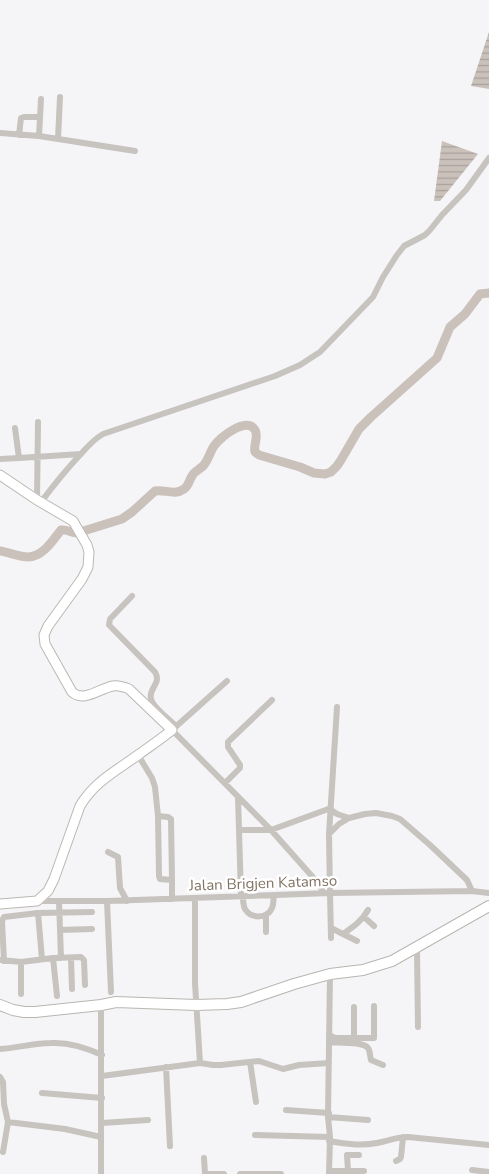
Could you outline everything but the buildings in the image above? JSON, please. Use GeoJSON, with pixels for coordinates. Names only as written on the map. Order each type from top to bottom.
{"type":"FeatureCollection","features":[{"type":"Feature","properties":{"kind":"main road"},"geometry":{"type":"LineString","coordinates":[[0,1005],[24,1012],[42,1012],[116,1002],[196,1005],[241,1002],[330,974],[362,970],[392,961],[489,906]]}},
{"type":"Feature","properties":{"kind":"street"},"geometry":{"type":"LineString","coordinates":[[58,139],[60,97]]}},
{"type":"Feature","properties":{"kind":"street"},"geometry":{"type":"LineString","coordinates":[[38,136],[41,99]]}},
{"type":"Feature","properties":{"kind":"street"},"geometry":{"type":"LineString","coordinates":[[19,135],[21,118],[40,117]]}},
{"type":"Feature","properties":{"kind":"street"},"geometry":{"type":"LineString","coordinates":[[0,133],[38,136],[135,151]]}},
{"type":"Feature","properties":{"kind":"street"},"geometry":{"type":"LineString","coordinates":[[39,501],[96,438],[103,434],[275,376],[300,365],[320,352],[373,297],[383,277],[404,246],[425,235],[430,230],[466,190],[489,158]]}},
{"type":"Feature","properties":{"kind":"street"},"geometry":{"type":"LineString","coordinates":[[38,422],[39,501]]}},
{"type":"Feature","properties":{"kind":"street"},"geometry":{"type":"LineString","coordinates":[[15,428],[19,458]]}},
{"type":"Feature","properties":{"kind":"street"},"geometry":{"type":"LineString","coordinates":[[0,459],[81,454]]}},
{"type":"Feature","properties":{"kind":"street"},"geometry":{"type":"LineString","coordinates":[[0,475],[73,521],[87,545],[89,560],[86,573],[48,626],[44,635],[45,644],[72,692],[82,696],[112,686],[123,686],[174,728]]}},
{"type":"Feature","properties":{"kind":"street"},"geometry":{"type":"LineString","coordinates":[[132,596],[110,618],[109,625],[155,672],[158,678],[152,691],[151,699],[154,705],[327,893]]}},
{"type":"Feature","properties":{"kind":"street"},"geometry":{"type":"LineString","coordinates":[[0,904],[37,901],[51,886],[85,796],[104,778],[138,756],[174,728],[227,681]]}},
{"type":"Feature","properties":{"kind":"street"},"geometry":{"type":"LineString","coordinates":[[225,783],[240,768],[228,747],[228,742],[272,700]]}},
{"type":"Feature","properties":{"kind":"street"},"geometry":{"type":"LineString","coordinates":[[331,938],[327,893],[337,707]]}},
{"type":"Feature","properties":{"kind":"street"},"geometry":{"type":"LineString","coordinates":[[138,756],[152,778],[155,787],[158,816],[159,876],[160,879],[172,880]]}},
{"type":"Feature","properties":{"kind":"street"},"geometry":{"type":"LineString","coordinates":[[238,797],[244,906],[248,913],[260,917],[270,911],[273,906],[274,896]]}},
{"type":"Feature","properties":{"kind":"street"},"geometry":{"type":"LineString","coordinates":[[331,809],[337,814],[348,818]]}},
{"type":"Feature","properties":{"kind":"street"},"geometry":{"type":"LineString","coordinates":[[240,830],[271,830],[331,809]]}},
{"type":"Feature","properties":{"kind":"street"},"geometry":{"type":"LineString","coordinates":[[329,834],[348,818],[365,814],[376,813],[400,819],[467,880],[472,891]]}},
{"type":"Feature","properties":{"kind":"street"},"geometry":{"type":"LineString","coordinates":[[158,816],[171,819],[172,899]]}},
{"type":"Feature","properties":{"kind":"street"},"geometry":{"type":"LineString","coordinates":[[108,852],[118,857],[120,888],[127,901]]}},
{"type":"Feature","properties":{"kind":"street","name":"Jalan Brigjen Katamso"},"geometry":{"type":"LineString","coordinates":[[37,901],[107,902],[327,893],[472,891],[489,894]]}},
{"type":"Feature","properties":{"kind":"street"},"geometry":{"type":"LineString","coordinates":[[195,898],[196,1005],[200,1063]]}},
{"type":"Feature","properties":{"kind":"street"},"geometry":{"type":"LineString","coordinates":[[59,901],[61,958]]}},
{"type":"Feature","properties":{"kind":"street"},"geometry":{"type":"LineString","coordinates":[[107,902],[111,992]]}},
{"type":"Feature","properties":{"kind":"street"},"geometry":{"type":"LineString","coordinates":[[343,934],[356,926],[368,910]]}},
{"type":"Feature","properties":{"kind":"street"},"geometry":{"type":"LineString","coordinates":[[85,985],[83,959],[79,957],[21,962],[2,961],[3,918],[38,913],[92,912]]}},
{"type":"Feature","properties":{"kind":"street"},"geometry":{"type":"LineString","coordinates":[[38,913],[42,959]]}},
{"type":"Feature","properties":{"kind":"street"},"geometry":{"type":"LineString","coordinates":[[266,915],[266,932]]}},
{"type":"Feature","properties":{"kind":"street"},"geometry":{"type":"LineString","coordinates":[[364,917],[374,926]]}},
{"type":"Feature","properties":{"kind":"street"},"geometry":{"type":"LineString","coordinates":[[331,928],[357,941]]}},
{"type":"Feature","properties":{"kind":"street"},"geometry":{"type":"LineString","coordinates":[[60,930],[92,929]]}},
{"type":"Feature","properties":{"kind":"street"},"geometry":{"type":"LineString","coordinates":[[417,948],[418,1027]]}},
{"type":"Feature","properties":{"kind":"street"},"geometry":{"type":"LineString","coordinates":[[53,958],[57,996]]}},
{"type":"Feature","properties":{"kind":"street"},"geometry":{"type":"LineString","coordinates":[[71,958],[72,989]]}},
{"type":"Feature","properties":{"kind":"street"},"geometry":{"type":"LineString","coordinates":[[21,962],[21,994]]}},
{"type":"Feature","properties":{"kind":"street"},"geometry":{"type":"LineString","coordinates":[[330,974],[329,1172],[364,1171]]}},
{"type":"Feature","properties":{"kind":"street"},"geometry":{"type":"LineString","coordinates":[[101,1005],[101,1174]]}},
{"type":"Feature","properties":{"kind":"street"},"geometry":{"type":"LineString","coordinates":[[329,1039],[374,1038],[374,1006]]}},
{"type":"Feature","properties":{"kind":"street"},"geometry":{"type":"LineString","coordinates":[[354,1007],[354,1038]]}},
{"type":"Feature","properties":{"kind":"street"},"geometry":{"type":"LineString","coordinates":[[329,1039],[360,1043],[368,1048],[371,1060],[383,1065]]}},
{"type":"Feature","properties":{"kind":"street"},"geometry":{"type":"LineString","coordinates":[[0,1049],[55,1043],[90,1049],[102,1055]]}},
{"type":"Feature","properties":{"kind":"street"},"geometry":{"type":"LineString","coordinates":[[250,1062],[256,1102]]}},
{"type":"Feature","properties":{"kind":"street"},"geometry":{"type":"LineString","coordinates":[[102,1076],[200,1063],[221,1065],[263,1062],[283,1069],[299,1065],[329,1064]]}},
{"type":"Feature","properties":{"kind":"street"},"geometry":{"type":"LineString","coordinates":[[166,1068],[170,1146]]}},
{"type":"Feature","properties":{"kind":"street"},"geometry":{"type":"LineString","coordinates":[[0,1077],[4,1086],[4,1104],[8,1122],[3,1152]]}},
{"type":"Feature","properties":{"kind":"street"},"geometry":{"type":"LineString","coordinates":[[42,1093],[102,1098]]}},
{"type":"Feature","properties":{"kind":"street"},"geometry":{"type":"LineString","coordinates":[[286,1110],[368,1120]]}},
{"type":"Feature","properties":{"kind":"street"},"geometry":{"type":"LineString","coordinates":[[102,1123],[148,1120]]}},
{"type":"Feature","properties":{"kind":"street"},"geometry":{"type":"LineString","coordinates":[[8,1122],[65,1129],[102,1137]]}},
{"type":"Feature","properties":{"kind":"street"},"geometry":{"type":"LineString","coordinates":[[255,1135],[330,1139],[356,1145],[377,1143],[398,1136],[489,1145]]}},
{"type":"Feature","properties":{"kind":"street"},"geometry":{"type":"LineString","coordinates":[[396,1162],[402,1157],[403,1137]]}},
{"type":"Feature","properties":{"kind":"street"},"geometry":{"type":"LineString","coordinates":[[348,1171],[347,1155],[359,1155]]}},
{"type":"Feature","properties":{"kind":"street"},"geometry":{"type":"LineString","coordinates":[[204,1158],[205,1174],[224,1174]]}},
{"type":"Feature","properties":{"kind":"street"},"geometry":{"type":"LineString","coordinates":[[472,1170],[489,1172]]}},
{"type":"Feature","properties":{"kind":"street"},"geometry":{"type":"LineString","coordinates":[[240,1174],[281,1174]]}},
{"type":"Feature","properties":{"kind":"shaded area"},"geometry":{"type":"Polygon","coordinates":[[[489,32],[489,89],[471,86],[489,32]]]}},
{"type":"Feature","properties":{"kind":"shaded area"},"geometry":{"type":"Polygon","coordinates":[[[442,141],[478,154],[440,201],[434,201],[442,141]]]}},
{"type":"Feature","properties":{"kind":"waterway"},"geometry":{"type":"LineString","coordinates":[[0,551],[25,557],[33,556],[43,551],[61,530],[77,533],[122,519],[155,491],[177,492],[184,489],[194,473],[205,464],[217,442],[234,429],[246,425],[251,426],[255,430],[255,452],[259,455],[314,473],[325,474],[331,472],[341,460],[359,429],[437,358],[450,327],[465,314],[480,294],[489,293]]}}]}
